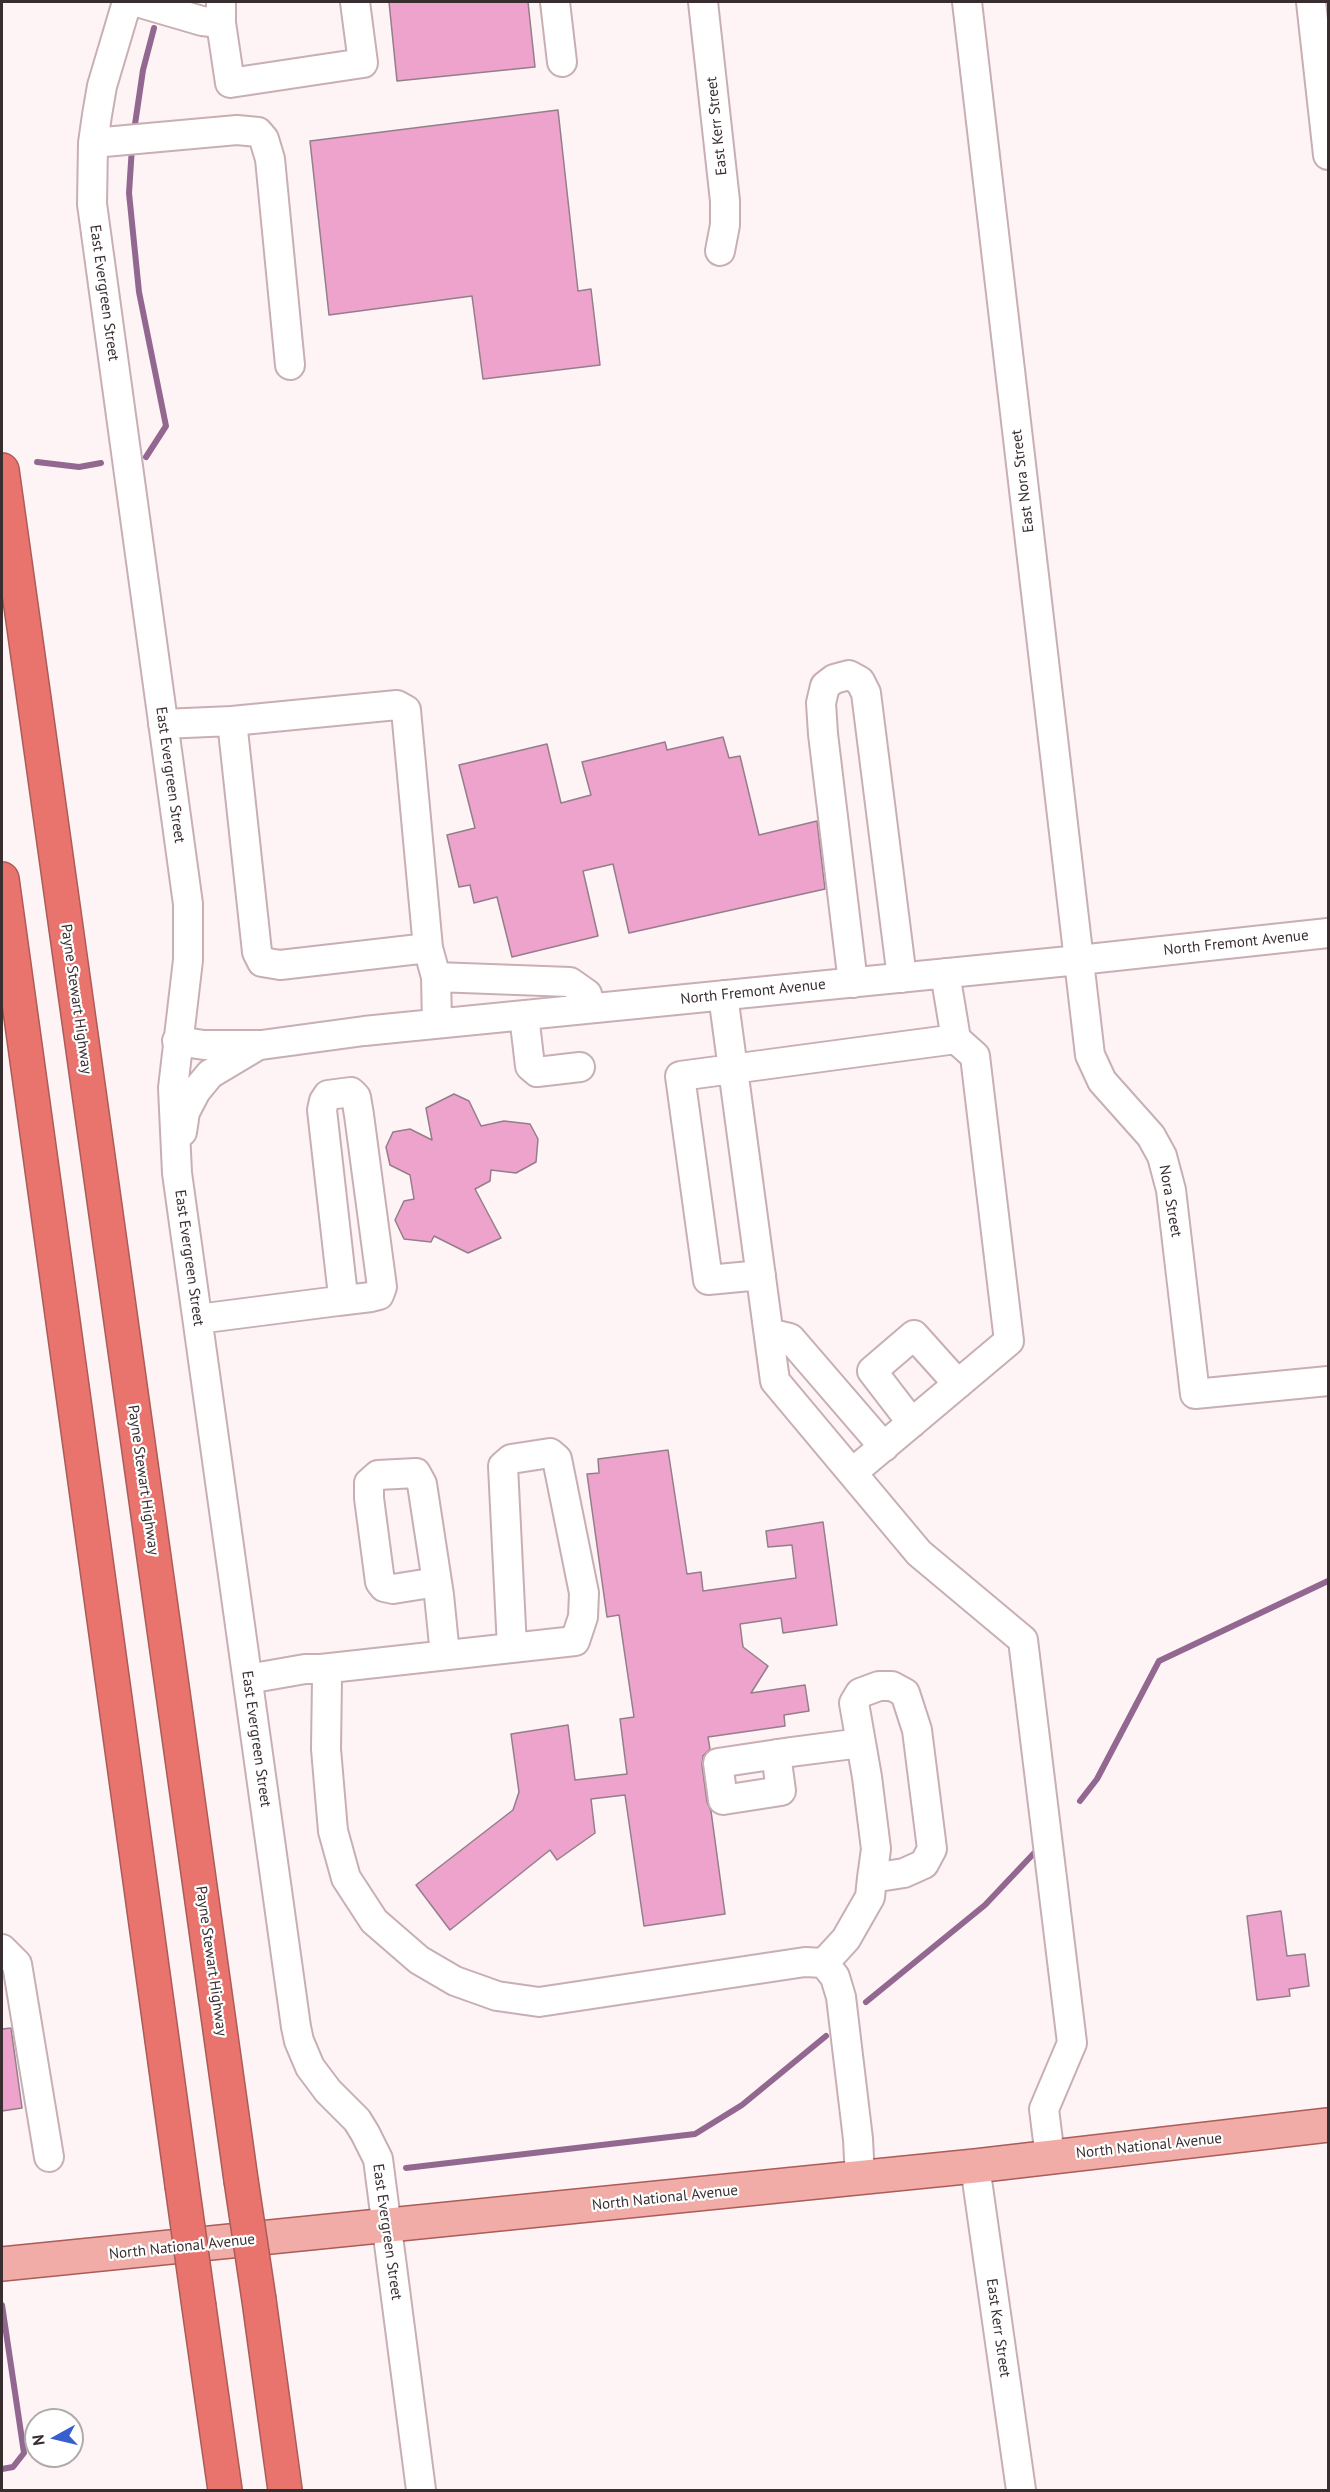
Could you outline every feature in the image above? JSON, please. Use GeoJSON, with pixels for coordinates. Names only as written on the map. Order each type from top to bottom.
{"type":"FeatureCollection","features":[{"type":"Feature","properties":{"kind":"highway","name":"Payne Stewart Highway"},"geometry":{"type":"LineString","coordinates":[[2,470],[285,2490]]}},
{"type":"Feature","properties":{"kind":"highway"},"geometry":{"type":"LineString","coordinates":[[2,879],[225,2490]]}},
{"type":"Feature","properties":{"kind":"main road","name":"North National Avenue"},"geometry":{"type":"LineString","coordinates":[[2,2264],[860,2178],[1329,2126]]}},
{"type":"Feature","properties":{"kind":"street","name":"East Evergreen Street"},"geometry":{"type":"LineString","coordinates":[[127,2],[102,86],[93,143],[92,193],[188,904],[188,960],[177,1041],[173,1107],[177,1173],[299,2041],[310,2067],[357,2120],[372,2146],[382,2174],[421,2490]]}},
{"type":"Feature","properties":{"kind":"street"},"geometry":{"type":"LineString","coordinates":[[137,2],[202,21],[221,12],[230,83],[363,63],[355,2]]}},
{"type":"Feature","properties":{"kind":"street"},"geometry":{"type":"LineString","coordinates":[[555,2],[562,62]]}},
{"type":"Feature","properties":{"kind":"street","name":"East Kerr Street"},"geometry":{"type":"LineString","coordinates":[[703,2],[725,201],[725,225],[720,251]]}},
{"type":"Feature","properties":{"kind":"street","name":"East Nora Street"},"geometry":{"type":"LineString","coordinates":[[967,2],[1079,960]]}},
{"type":"Feature","properties":{"kind":"street"},"geometry":{"type":"LineString","coordinates":[[1311,2],[1329,155]]}},
{"type":"Feature","properties":{"kind":"street"},"geometry":{"type":"LineString","coordinates":[[93,143],[237,130],[258,132],[264,139],[270,159],[290,365]]}},
{"type":"Feature","properties":{"kind":"street"},"geometry":{"type":"LineString","coordinates":[[853,982],[821,703],[825,686],[834,679],[849,675],[860,681],[866,693],[902,978]]}},
{"type":"Feature","properties":{"kind":"street"},"geometry":{"type":"LineString","coordinates":[[163,724],[232,721],[397,705],[406,710],[428,948],[436,976],[437,1023]]}},
{"type":"Feature","properties":{"kind":"street"},"geometry":{"type":"LineString","coordinates":[[232,721],[257,952],[262,962],[280,965],[428,948]]}},
{"type":"Feature","properties":{"kind":"street","name":"North Fremont Avenue"},"geometry":{"type":"LineString","coordinates":[[177,1041],[204,1045],[261,1045],[292,1039],[437,1023],[902,978],[1329,933]]}},
{"type":"Feature","properties":{"kind":"street","name":"Nora Street"},"geometry":{"type":"LineString","coordinates":[[1079,960],[1090,1054],[1102,1081],[1151,1136],[1162,1156],[1171,1190],[1196,1394],[1329,1381]]}},
{"type":"Feature","properties":{"kind":"street"},"geometry":{"type":"LineString","coordinates":[[852,1473],[1010,1341],[975,1056],[956,1039],[945,973]]}},
{"type":"Feature","properties":{"kind":"street"},"geometry":{"type":"LineString","coordinates":[[436,976],[570,981],[587,994],[591,1008]]}},
{"type":"Feature","properties":{"kind":"street"},"geometry":{"type":"LineString","coordinates":[[723,995],[775,1381],[919,1552],[1023,1640],[1071,2043],[1044,2109],[1050,2157]]}},
{"type":"Feature","properties":{"kind":"street"},"geometry":{"type":"LineString","coordinates":[[524,1015],[526,1049],[530,1066],[537,1072],[580,1067]]}},
{"type":"Feature","properties":{"kind":"street"},"geometry":{"type":"LineString","coordinates":[[761,1275],[708,1280],[681,1076],[956,1039]]}},
{"type":"Feature","properties":{"kind":"street"},"geometry":{"type":"LineString","coordinates":[[177,1173],[184,1112],[196,1091],[212,1072],[261,1045]]}},
{"type":"Feature","properties":{"kind":"street"},"geometry":{"type":"LineString","coordinates":[[198,1319],[371,1297],[379,1294],[382,1287],[377,1240],[356,1096],[351,1092],[328,1095],[322,1110],[344,1288],[343,1296],[338,1301]]}},
{"type":"Feature","properties":{"kind":"street"},"geometry":{"type":"LineString","coordinates":[[769,1333],[790,1338],[884,1447]]}},
{"type":"Feature","properties":{"kind":"street"},"geometry":{"type":"LineString","coordinates":[[912,1423],[872,1371],[914,1335],[958,1384]]}},
{"type":"Feature","properties":{"kind":"street"},"geometry":{"type":"LineString","coordinates":[[248,1678],[305,1669],[321,1669],[445,1655],[512,1648],[575,1641],[583,1617],[584,1593],[557,1458],[550,1452],[512,1460],[503,1466],[512,1648]]}},
{"type":"Feature","properties":{"kind":"street"},"geometry":{"type":"LineString","coordinates":[[437,1582],[445,1655]]}},
{"type":"Feature","properties":{"kind":"street"},"geometry":{"type":"LineString","coordinates":[[321,1669],[327,1679],[326,1749],[333,1831],[345,1878],[374,1921],[428,1965],[455,1981],[497,1996],[539,2002],[805,1962],[824,1963],[835,1977],[841,1997],[858,2139],[860,2178]]}},
{"type":"Feature","properties":{"kind":"street"},"geometry":{"type":"LineString","coordinates":[[824,1963],[846,1939],[870,1897],[872,1878],[876,1849],[854,1702],[860,1693],[879,1686],[892,1686],[904,1694],[917,1730],[932,1850],[924,1864],[904,1873],[872,1878]]}},
{"type":"Feature","properties":{"kind":"street"},"geometry":{"type":"LineString","coordinates":[[776,1754],[861,1743]]}},
{"type":"Feature","properties":{"kind":"street"},"geometry":{"type":"LineString","coordinates":[[2,1949],[17,1964],[49,2157]]}},
{"type":"Feature","properties":{"kind":"street","name":"East Kerr Street"},"geometry":{"type":"LineString","coordinates":[[975,2166],[1021,2490]]}},
{"type":"Feature","properties":{"kind":"building"},"geometry":{"type":"Polygon","coordinates":[[[389,2],[528,2],[535,67],[397,81],[389,2]]]}},
{"type":"Feature","properties":{"kind":"building"},"geometry":{"type":"Polygon","coordinates":[[[558,110],[578,291],[591,289],[600,365],[483,379],[472,296],[329,315],[310,141],[558,110]]]}},
{"type":"Feature","properties":{"kind":"building"},"geometry":{"type":"Polygon","coordinates":[[[723,737],[729,758],[740,756],[759,835],[817,821],[825,889],[629,933],[613,864],[583,871],[598,936],[512,957],[497,897],[474,903],[470,885],[459,887],[447,835],[475,828],[459,765],[547,744],[561,803],[591,795],[582,762],[665,742],[667,750],[723,737]]]}},
{"type":"Feature","properties":{"kind":"building"},"geometry":{"type":"Polygon","coordinates":[[[454,1094],[469,1101],[481,1126],[504,1121],[530,1124],[538,1139],[536,1162],[516,1173],[491,1170],[490,1181],[475,1189],[501,1238],[468,1253],[434,1236],[431,1242],[404,1239],[395,1220],[404,1201],[414,1199],[410,1175],[390,1165],[386,1147],[393,1132],[410,1129],[432,1140],[426,1108],[454,1094]]]}},
{"type":"Feature","properties":{"kind":"building"},"geometry":{"type":"Polygon","coordinates":[[[668,1450],[687,1574],[701,1572],[703,1591],[796,1578],[792,1545],[768,1547],[766,1531],[823,1522],[837,1625],[783,1633],[781,1618],[740,1624],[743,1647],[768,1666],[751,1693],[805,1685],[809,1711],[784,1715],[785,1726],[708,1737],[710,1749],[703,1756],[702,1765],[707,1802],[711,1811],[725,1914],[644,1926],[625,1795],[591,1799],[595,1833],[557,1860],[550,1850],[450,1930],[416,1885],[513,1810],[519,1792],[511,1734],[568,1725],[575,1780],[627,1774],[620,1719],[634,1717],[619,1615],[607,1617],[587,1474],[599,1473],[598,1459],[668,1450]]]}},
{"type":"Feature","properties":{"kind":"building"},"geometry":{"type":"Polygon","coordinates":[[[1281,1911],[1287,1956],[1305,1954],[1309,1986],[1289,1989],[1290,1996],[1257,2000],[1247,1916],[1281,1911]]]}},
{"type":"Feature","properties":{"kind":"building"},"geometry":{"type":"Polygon","coordinates":[[[11,2028],[22,2108],[2,2111],[2,2029],[11,2028]]]}},
{"type":"Feature","properties":{"kind":"waterway"},"geometry":{"type":"LineString","coordinates":[[134,131],[143,70],[154,28]]}},
{"type":"Feature","properties":{"kind":"waterway"},"geometry":{"type":"LineString","coordinates":[[132,147],[129,193],[139,292],[166,426],[146,457]]}},
{"type":"Feature","properties":{"kind":"waterway"},"geometry":{"type":"LineString","coordinates":[[37,462],[79,467],[101,463]]}},
{"type":"Feature","properties":{"kind":"waterway"},"geometry":{"type":"LineString","coordinates":[[1080,1801],[1097,1779],[1159,1661],[1328,1581]]}},
{"type":"Feature","properties":{"kind":"waterway"},"geometry":{"type":"LineString","coordinates":[[866,2002],[985,1905],[1037,1850]]}},
{"type":"Feature","properties":{"kind":"waterway"},"geometry":{"type":"LineString","coordinates":[[406,2168],[695,2134],[742,2105],[826,2036]]}},
{"type":"Feature","properties":{"kind":"waterway"},"geometry":{"type":"LineString","coordinates":[[2,2305],[24,2453],[13,2467],[2,2469]]}}]}
